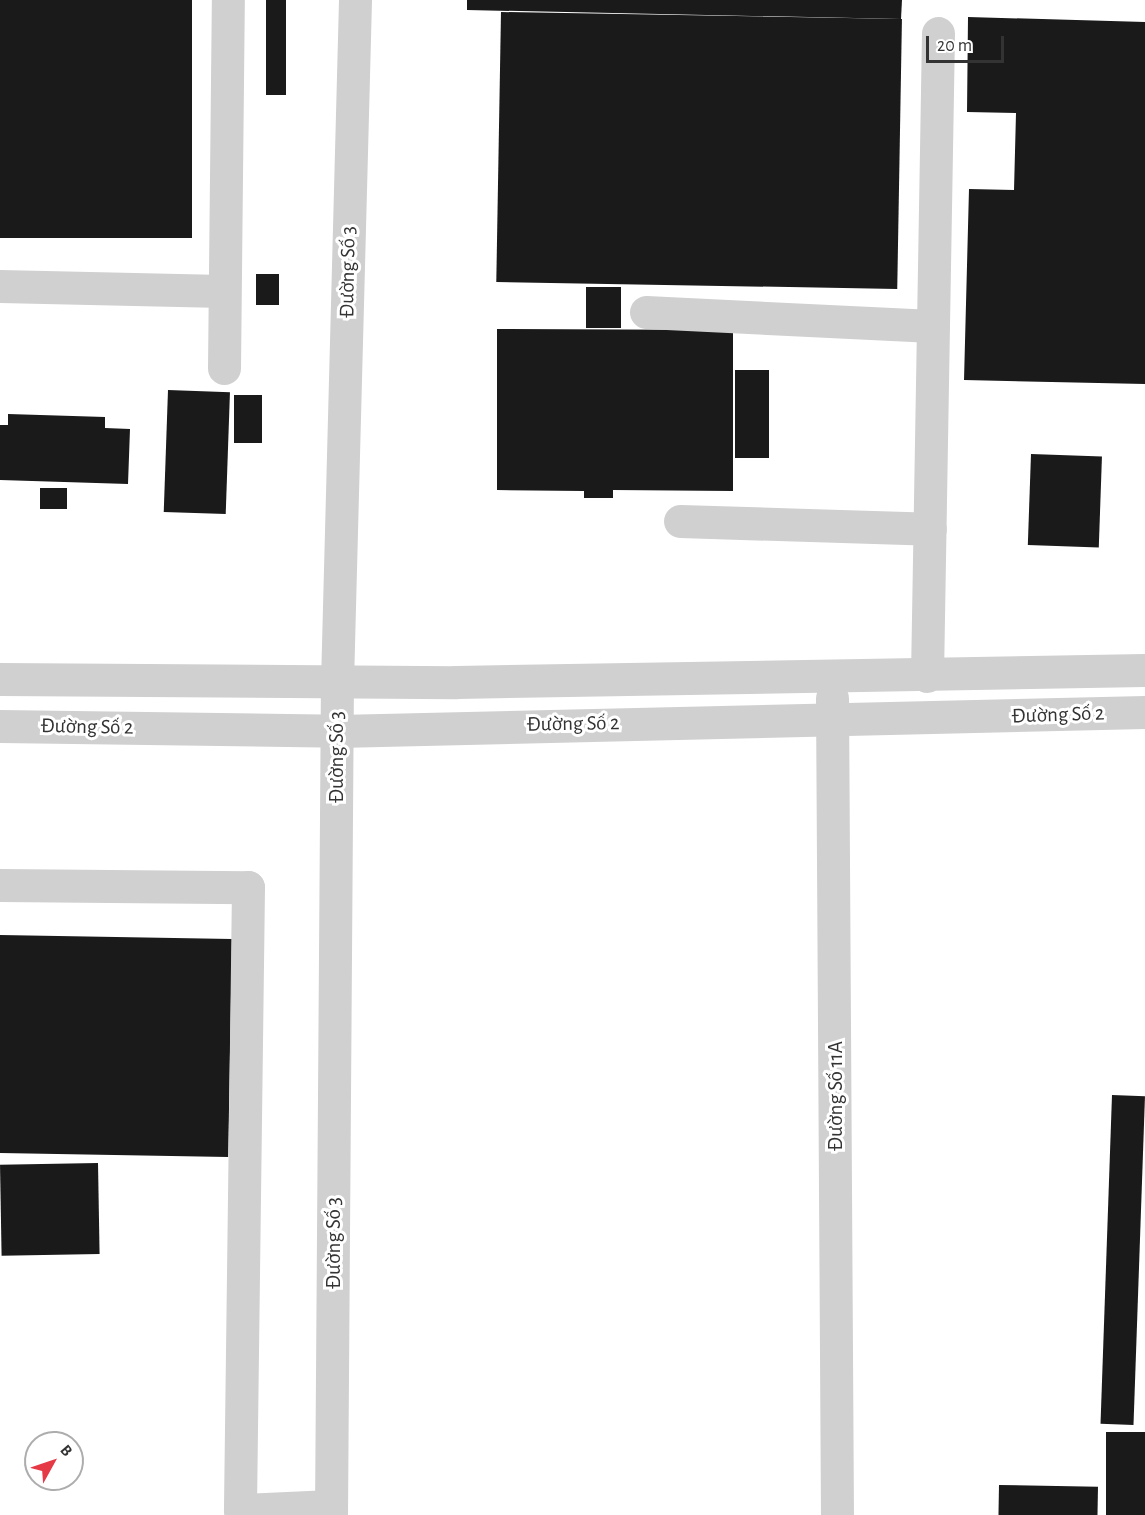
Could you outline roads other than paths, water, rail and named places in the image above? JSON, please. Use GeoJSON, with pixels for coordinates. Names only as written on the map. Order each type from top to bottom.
{"type":"FeatureCollection","features":[{"type":"Feature","properties":{"kind":"street"},"geometry":{"type":"LineString","coordinates":[[224,368],[223,291],[228,0]]}},
{"type":"Feature","properties":{"kind":"street","name":"Đường Số 3"},"geometry":{"type":"LineString","coordinates":[[331,1511],[337,683],[355,0]]}},
{"type":"Feature","properties":{"kind":"street"},"geometry":{"type":"LineString","coordinates":[[927,676],[939,33]]}},
{"type":"Feature","properties":{"kind":"street"},"geometry":{"type":"LineString","coordinates":[[0,286],[223,291]]}},
{"type":"Feature","properties":{"kind":"street"},"geometry":{"type":"LineString","coordinates":[[646,312],[933,326]]}},
{"type":"Feature","properties":{"kind":"street"},"geometry":{"type":"LineString","coordinates":[[680,521],[930,529]]}},
{"type":"Feature","properties":{"kind":"street","name":"Đường Số 2"},"geometry":{"type":"LineString","coordinates":[[0,679],[337,683],[927,676],[1145,670]]}},
{"type":"Feature","properties":{"kind":"street","name":"Đường Số 11A"},"geometry":{"type":"LineString","coordinates":[[831,677],[834,718],[837,1515]]}},
{"type":"Feature","properties":{"kind":"street","name":"Đường Số 2"},"geometry":{"type":"LineString","coordinates":[[0,726],[338,731],[1145,712]]}},
{"type":"Feature","properties":{"kind":"street"},"geometry":{"type":"LineString","coordinates":[[0,885],[248,887],[240,1510],[331,1511]]}}]}
